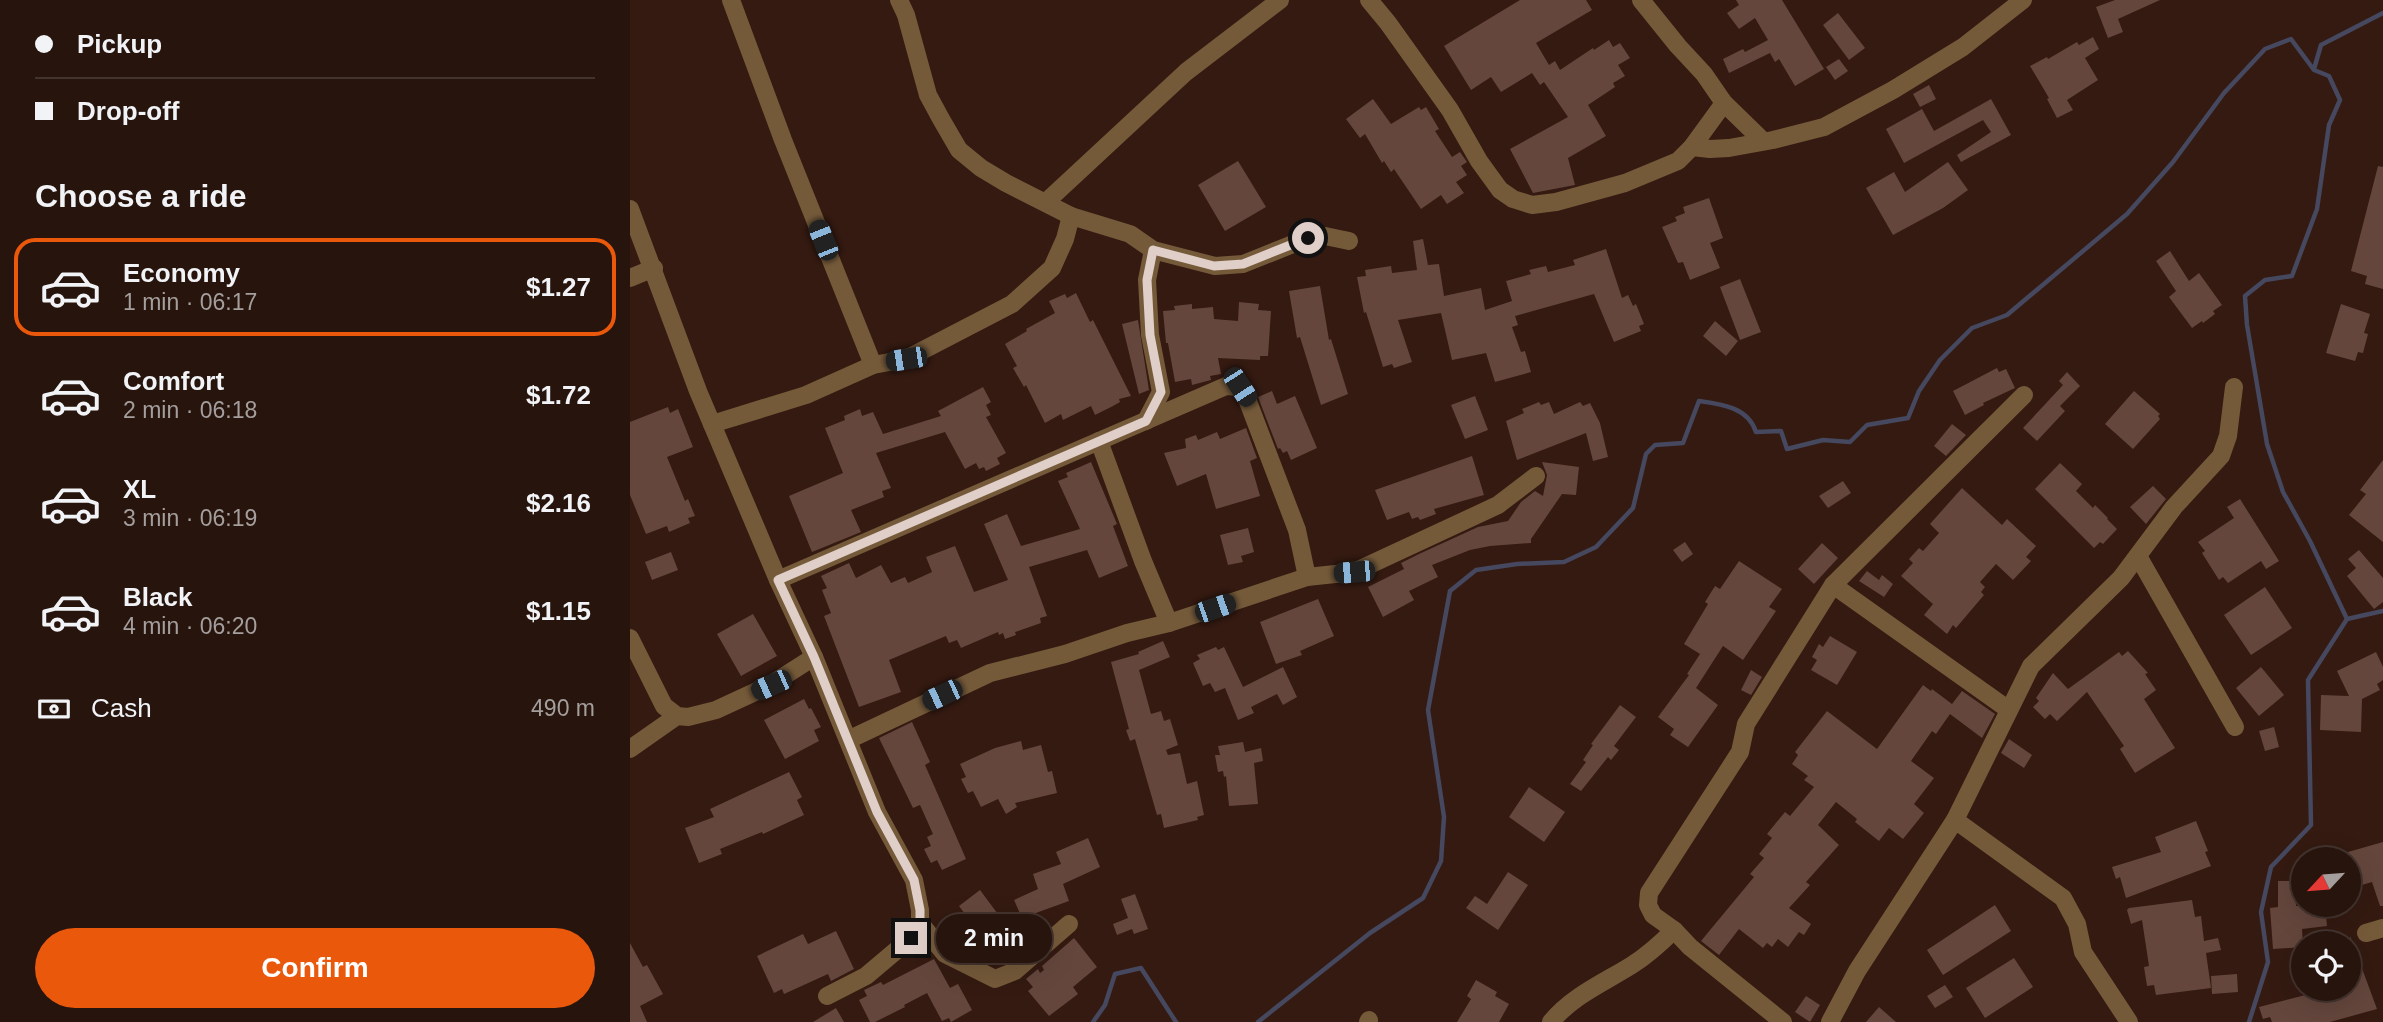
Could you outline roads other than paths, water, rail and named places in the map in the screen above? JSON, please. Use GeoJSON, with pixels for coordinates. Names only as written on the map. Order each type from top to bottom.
{"type":"FeatureCollection","features":[{"type":"Feature","properties":{"kind":"street"},"geometry":{"type":"LineString","coordinates":[[731,0],[783,140],[873,365]]}},
{"type":"Feature","properties":{"kind":"street"},"geometry":{"type":"LineString","coordinates":[[899,0],[906,15],[928,95],[959,150],[989,173],[1070,216],[1130,234],[1153,250],[1214,266],[1243,264],[1308,238],[1325,236],[1349,241]]}},
{"type":"Feature","properties":{"kind":"street"},"geometry":{"type":"LineString","coordinates":[[1046,202],[1186,72],[1279,0]]}},
{"type":"Feature","properties":{"kind":"street"},"geometry":{"type":"LineString","coordinates":[[1369,0],[1450,110],[1500,190],[1513,199],[1532,205],[1556,202],[1625,183],[1678,161],[1692,147],[1724,103]]}},
{"type":"Feature","properties":{"kind":"street"},"geometry":{"type":"LineString","coordinates":[[1642,0],[1704,74],[1724,103],[1763,141]]}},
{"type":"Feature","properties":{"kind":"street"},"geometry":{"type":"LineString","coordinates":[[1692,147],[1729,148],[1824,127],[1893,90],[1963,47],[2023,0]]}},
{"type":"Feature","properties":{"kind":"street"},"geometry":{"type":"LineString","coordinates":[[630,209],[712,424],[778,580],[814,657],[877,812],[914,880],[920,923],[911,938],[866,976],[827,996]]}},
{"type":"Feature","properties":{"kind":"street"},"geometry":{"type":"LineString","coordinates":[[712,424],[806,396],[873,365],[906,359],[1012,304],[1052,268],[1065,239],[1070,216]]}},
{"type":"Feature","properties":{"kind":"street"},"geometry":{"type":"LineString","coordinates":[[1146,421],[1161,392],[1150,335],[1147,280],[1153,250]]}},
{"type":"Feature","properties":{"kind":"street"},"geometry":{"type":"LineString","coordinates":[[630,278],[654,268]]}},
{"type":"Feature","properties":{"kind":"street"},"geometry":{"type":"LineString","coordinates":[[778,580],[1226,386],[1240,387],[1247,399],[1297,530],[1307,577]]}},
{"type":"Feature","properties":{"kind":"street"},"geometry":{"type":"LineString","coordinates":[[1830,1022],[1857,971],[1955,820],[2031,666],[2121,578],[2174,507],[2221,456],[2228,436],[2234,387]]}},
{"type":"Feature","properties":{"kind":"street"},"geometry":{"type":"LineString","coordinates":[[1161,392],[1180,408]]}},
{"type":"Feature","properties":{"kind":"street"},"geometry":{"type":"LineString","coordinates":[[1783,1022],[1653,915],[1648,905],[1649,893],[1741,752],[1746,724],[1833,585],[2024,395]]}},
{"type":"Feature","properties":{"kind":"street"},"geometry":{"type":"LineString","coordinates":[[1099,441],[1169,623]]}},
{"type":"Feature","properties":{"kind":"street"},"geometry":{"type":"LineString","coordinates":[[848,740],[989,673],[1169,623],[1307,577],[1354,572],[1498,505],[1536,476]]}},
{"type":"Feature","properties":{"kind":"street"},"geometry":{"type":"LineString","coordinates":[[2138,556],[2235,727]]}},
{"type":"Feature","properties":{"kind":"street"},"geometry":{"type":"LineString","coordinates":[[1833,585],[2010,710]]}},
{"type":"Feature","properties":{"kind":"street"},"geometry":{"type":"LineString","coordinates":[[630,638],[664,706],[677,716],[688,717],[716,710],[771,685],[814,657]]}},
{"type":"Feature","properties":{"kind":"street"},"geometry":{"type":"LineString","coordinates":[[630,749],[677,716]]}},
{"type":"Feature","properties":{"kind":"street"},"geometry":{"type":"LineString","coordinates":[[1955,820],[2063,898],[2077,924],[2083,952],[2129,1022]]}},
{"type":"Feature","properties":{"kind":"street"},"geometry":{"type":"LineString","coordinates":[[920,923],[945,954],[995,979],[1015,971],[1069,925]]}},
{"type":"Feature","properties":{"kind":"street"},"geometry":{"type":"LineString","coordinates":[[1551,1022],[1606,979],[1632,966],[1654,950],[1674,930]]}},
{"type":"Feature","properties":{"kind":"waterway"},"geometry":{"type":"LineString","coordinates":[[2314,69],[2321,45],[2383,13]]}},
{"type":"Feature","properties":{"kind":"waterway"},"geometry":{"type":"LineString","coordinates":[[1258,1022],[1370,933],[1423,898],[1441,861],[1444,817],[1428,710],[1450,591],[1476,570],[1517,564],[1564,562],[1596,547],[1633,508],[1646,454],[1655,445],[1683,443],[1699,401],[1733,408],[1747,417],[1756,432],[1781,431],[1787,449],[1823,440],[1850,442],[1867,425],[1908,418],[1919,391],[1940,360],[1972,328],[2007,315],[2127,214],[2173,162],[2224,93],[2265,49],[2291,39],[2314,70],[2329,76],[2340,100],[2329,125],[2317,209],[2292,276],[2265,280],[2245,296],[2247,325],[2267,444],[2283,492],[2347,619]]}},
{"type":"Feature","properties":{"kind":"waterway"},"geometry":{"type":"LineString","coordinates":[[2249,1022],[2268,962],[2261,912],[2271,867],[2311,825],[2308,680],[2347,619],[2383,611]]}},
{"type":"Feature","properties":{"kind":"waterway"},"geometry":{"type":"LineString","coordinates":[[1093,1022],[1105,1005],[1115,974],[1141,968],[1176,1022]]}}]}
